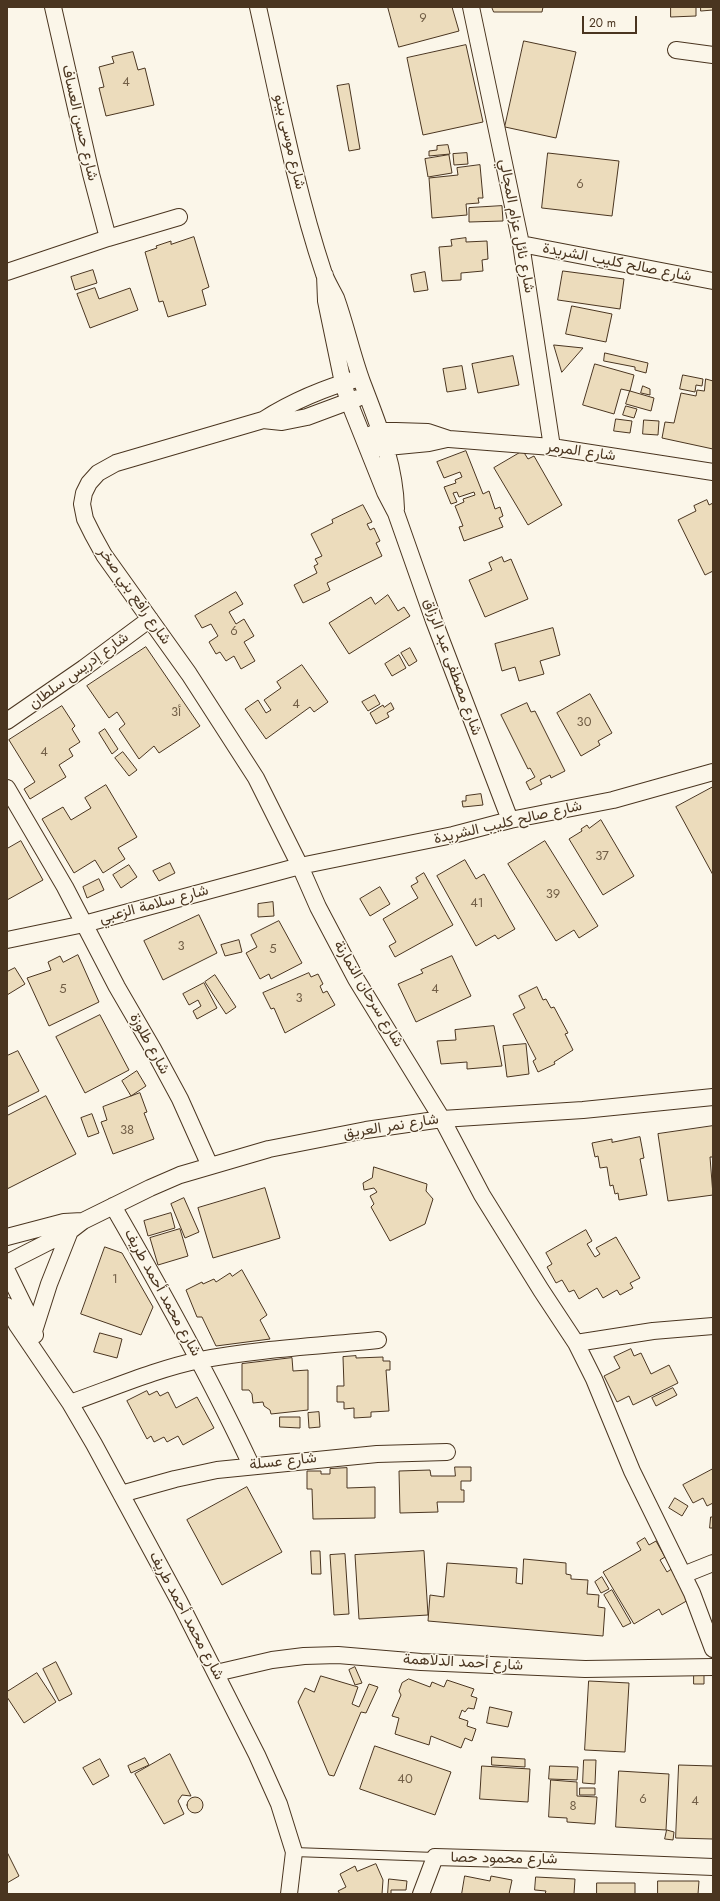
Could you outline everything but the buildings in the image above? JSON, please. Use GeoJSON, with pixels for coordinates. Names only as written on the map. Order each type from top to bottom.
{"type":"FeatureCollection","features":[{"type":"Feature","properties":{"kind":"street","name":"شارع حسن العساف"},"geometry":{"type":"LineString","coordinates":[[53,7],[90,174],[108,238]]}},
{"type":"Feature","properties":{"kind":"street","name":"شارع موسى بينو"},"geometry":{"type":"LineString","coordinates":[[258,7],[296,172],[325,275],[336,298],[360,378]]}},
{"type":"Feature","properties":{"kind":"street","name":"شارع نائل عزام المجالي"},"geometry":{"type":"LineString","coordinates":[[471,7],[521,244],[552,447]]}},
{"type":"Feature","properties":{"kind":"street"},"geometry":{"type":"LineString","coordinates":[[676,50],[713,55]]}},
{"type":"Feature","properties":{"kind":"street"},"geometry":{"type":"LineString","coordinates":[[7,272],[108,238],[179,217]]}},
{"type":"Feature","properties":{"kind":"street","name":"شارع صالح كليب الشريدة"},"geometry":{"type":"LineString","coordinates":[[521,244],[713,281]]}},
{"type":"Feature","properties":{"kind":"street","name":"شارع موسى بينو"},"geometry":{"type":"LineString","coordinates":[[325,275],[326,301],[343,382]]}},
{"type":"Feature","properties":{"kind":"street","name":"شارع رافع بني صخر"},"geometry":{"type":"LineString","coordinates":[[300,866],[256,778],[189,674],[104,555],[85,519],[82,504],[84,493],[89,483],[98,472],[116,463],[264,420],[281,409],[343,382],[360,378]]}},
{"type":"Feature","properties":{"kind":"street","name":"شارع مصطفى عبد الرزاق"},"geometry":{"type":"LineString","coordinates":[[360,378],[382,431],[396,488],[396,513]]}},
{"type":"Feature","properties":{"kind":"street","name":"شارع مصطفى عبد الرزاق"},"geometry":{"type":"LineString","coordinates":[[343,382],[365,443],[385,492],[396,513],[434,621],[510,820]]}},
{"type":"Feature","properties":{"kind":"street","name":"شارع رافع بني صخر"},"geometry":{"type":"LineString","coordinates":[[264,420],[282,422],[307,417],[349,402],[366,394]]}},
{"type":"Feature","properties":{"kind":"street","name":"شارع المرمر"},"geometry":{"type":"LineString","coordinates":[[365,443],[382,431],[428,432],[449,439],[552,447],[713,472]]}},
{"type":"Feature","properties":{"kind":"street","name":"شارع المرمر"},"geometry":{"type":"LineString","coordinates":[[365,443],[386,447],[430,443],[449,439]]}},
{"type":"Feature","properties":{"kind":"street","name":"شارع إدريس سلطان"},"geometry":{"type":"LineString","coordinates":[[7,721],[84,668],[150,619]]}},
{"type":"Feature","properties":{"kind":"street","name":"شارع صالح كليب الشريدة"},"geometry":{"type":"LineString","coordinates":[[300,866],[453,835],[510,820],[613,800],[713,772]]}},
{"type":"Feature","properties":{"kind":"street","name":"شارع طلوزة"},"geometry":{"type":"LineString","coordinates":[[7,788],[65,887],[180,1099],[210,1166]]}},
{"type":"Feature","properties":{"kind":"street","name":"شارع سلامة الزعبي"},"geometry":{"type":"LineString","coordinates":[[7,940],[84,924],[300,866]]}},
{"type":"Feature","properties":{"kind":"street","name":"شارع سرحان النمارنة"},"geometry":{"type":"LineString","coordinates":[[300,866],[318,907],[356,980],[442,1119],[482,1195],[540,1290],[576,1343],[594,1379],[632,1471],[692,1593],[713,1649]]}},
{"type":"Feature","properties":{"kind":"street","name":"شارع نمر العريق"},"geometry":{"type":"LineString","coordinates":[[7,1263],[70,1231],[83,1221],[174,1177],[269,1149],[366,1130],[442,1119],[583,1110],[713,1097]]}},
{"type":"Feature","properties":{"kind":"street","name":"شارع محمد أحمد طريف"},"geometry":{"type":"LineString","coordinates":[[113,1206],[199,1361],[251,1466]]}},
{"type":"Feature","properties":{"kind":"street","name":"شارع نمر العريق"},"geometry":{"type":"LineString","coordinates":[[7,1237],[64,1222],[83,1221]]}},
{"type":"Feature","properties":{"kind":"street"},"geometry":{"type":"LineString","coordinates":[[34,1331],[49,1284],[70,1231]]}},
{"type":"Feature","properties":{"kind":"street","name":"شارع محمد أحمد طريف"},"geometry":{"type":"LineString","coordinates":[[7,1271],[34,1331],[37,1352]]}},
{"type":"Feature","properties":{"kind":"street","name":"شارع محمد أحمد طريف"},"geometry":{"type":"LineString","coordinates":[[7,1306],[17,1325],[37,1352],[70,1403],[121,1494],[216,1673],[270,1783],[279,1804],[294,1852],[289,1894]]}},
{"type":"Feature","properties":{"kind":"street"},"geometry":{"type":"LineString","coordinates":[[576,1343],[653,1331],[713,1326]]}},
{"type":"Feature","properties":{"kind":"street"},"geometry":{"type":"LineString","coordinates":[[70,1403],[162,1371],[199,1361],[240,1354],[378,1340]]}},
{"type":"Feature","properties":{"kind":"street","name":"شارع عسلة"},"geometry":{"type":"LineString","coordinates":[[121,1494],[175,1479],[217,1470],[377,1454],[447,1452]]}},
{"type":"Feature","properties":{"kind":"street"},"geometry":{"type":"LineString","coordinates":[[683,1575],[713,1563]]}},
{"type":"Feature","properties":{"kind":"street","name":"شارع أحمد الدلاهمة"},"geometry":{"type":"LineString","coordinates":[[216,1673],[272,1660],[304,1656],[338,1655],[421,1662],[584,1669],[713,1667]]}},
{"type":"Feature","properties":{"kind":"street"},"geometry":{"type":"LineString","coordinates":[[421,1894],[435,1858]]}},
{"type":"Feature","properties":{"kind":"street","name":"شارع محمود حصا"},"geometry":{"type":"LineString","coordinates":[[435,1858],[541,1860],[713,1867]]}},
{"type":"Feature","properties":{"kind":"lane","name":"شارع محمود حصا"},"geometry":{"type":"LineString","coordinates":[[294,1852],[435,1858]]}}]}
